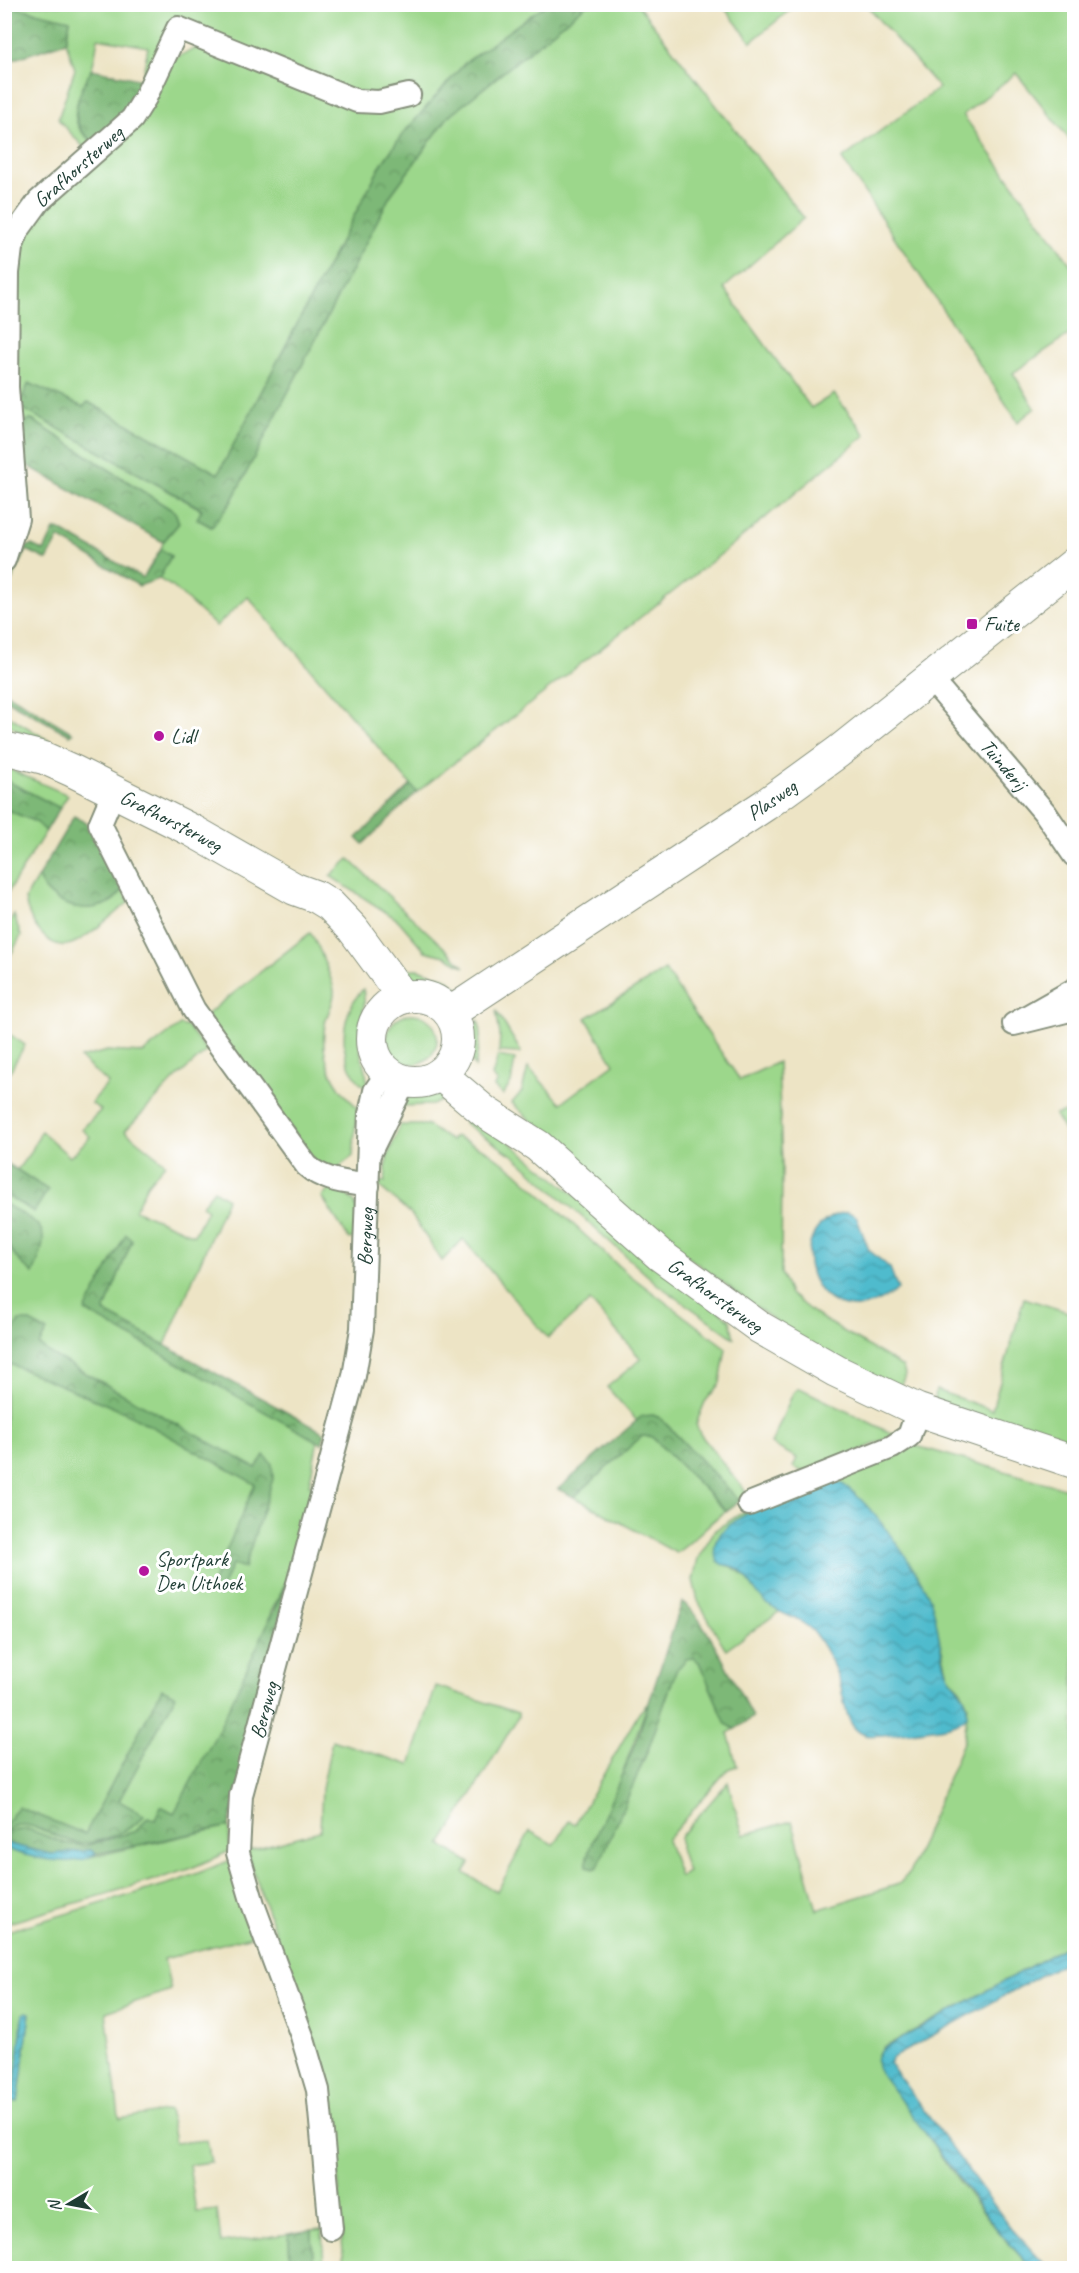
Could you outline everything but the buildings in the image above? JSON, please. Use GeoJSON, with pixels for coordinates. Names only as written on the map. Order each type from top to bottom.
{"type":"FeatureCollection","features":[{"type":"Feature","properties":{"kind":"main road","name":"Plasweg"},"geometry":{"type":"LineString","coordinates":[[450,1013],[765,805],[1074,564]]}},
{"type":"Feature","properties":{"kind":"main road","name":"Grafhorsterweg"},"geometry":{"type":"LineString","coordinates":[[4,730],[44,758],[224,847],[295,889],[340,939],[393,1004]]}},
{"type":"Feature","properties":{"kind":"main road","name":"Grafhorsterweg"},"geometry":{"type":"LineString","coordinates":[[4,748],[44,758]]}},
{"type":"Feature","properties":{"kind":"main road"},"geometry":{"type":"LineString","coordinates":[[424,996],[434,999],[450,1013],[459,1040],[447,1067],[423,1081],[396,1076],[381,1065],[373,1047],[374,1028],[393,1004],[424,996]]}},
{"type":"Feature","properties":{"kind":"main road","name":"Grafhorsterweg"},"geometry":{"type":"LineString","coordinates":[[447,1067],[485,1112],[538,1146],[660,1255],[732,1309],[799,1351],[918,1410],[1074,1462]]}},
{"type":"Feature","properties":{"kind":"street","name":"Grafhorsterweg"},"geometry":{"type":"LineString","coordinates":[[4,560],[17,519],[7,387],[8,273],[11,248],[18,230],[39,201],[132,119],[145,98],[178,28],[357,101],[379,102],[409,95]]}},
{"type":"Feature","properties":{"kind":"street","name":"Tuinderij"},"geometry":{"type":"LineString","coordinates":[[930,678],[1046,814],[1074,855]]}},
{"type":"Feature","properties":{"kind":"street","name":"Bergweg"},"geometry":{"type":"LineString","coordinates":[[114,791],[100,824],[194,1010],[307,1166],[316,1174],[328,1178],[368,1186]]}},
{"type":"Feature","properties":{"kind":"street"},"geometry":{"type":"LineString","coordinates":[[1074,990],[1014,1024],[1074,1009]]}},
{"type":"Feature","properties":{"kind":"street","name":"Bergweg"},"geometry":{"type":"LineString","coordinates":[[331,2229],[326,2149],[314,2072],[253,1904],[238,1853],[238,1829],[242,1795],[354,1376],[362,1329],[370,1152],[368,1130],[372,1101],[396,1076]]}},
{"type":"Feature","properties":{"kind":"street"},"geometry":{"type":"LineString","coordinates":[[749,1504],[892,1446],[909,1436],[918,1410]]}},
{"type":"Feature","properties":{"kind":"green space"},"geometry":{"type":"Polygon","coordinates":[[[5,5],[545,5],[465,63],[402,135],[381,165],[218,474],[88,402],[83,407],[29,384],[19,406],[202,510],[197,519],[211,527],[231,502],[390,196],[448,117],[586,5],[638,5],[804,218],[724,288],[811,408],[834,394],[866,435],[715,559],[417,792],[248,597],[216,626],[173,587],[159,579],[171,556],[161,549],[163,542],[179,523],[175,512],[32,420],[19,422],[16,324],[19,272],[22,250],[28,233],[41,213],[96,164],[93,160],[135,126],[142,117],[168,61],[203,45],[361,107],[388,109],[422,97],[413,85],[386,94],[343,89],[174,20],[145,83],[142,80],[148,47],[98,38],[92,66],[76,109],[78,127],[96,143],[86,150],[58,119],[75,69],[66,42],[70,20],[5,5]]]}},
{"type":"Feature","properties":{"kind":"green space"},"geometry":{"type":"Polygon","coordinates":[[[5,5],[70,20],[66,42],[5,62],[5,5]]]}},
{"type":"Feature","properties":{"kind":"green space"},"geometry":{"type":"Polygon","coordinates":[[[545,5],[586,5],[448,117],[390,196],[231,502],[212,527],[197,519],[202,509],[18,406],[29,383],[83,407],[88,402],[218,474],[381,165],[402,135],[465,63],[545,5]]]}},
{"type":"Feature","properties":{"kind":"green space"},"geometry":{"type":"Polygon","coordinates":[[[722,5],[796,5],[751,42],[722,5]]]}},
{"type":"Feature","properties":{"kind":"green space"},"geometry":{"type":"Polygon","coordinates":[[[866,5],[1074,5],[1074,145],[1016,73],[963,115],[1074,269],[1074,331],[1013,373],[1035,408],[1018,422],[842,159],[939,88],[866,5]]]}},
{"type":"Feature","properties":{"kind":"green space"},"geometry":{"type":"Polygon","coordinates":[[[92,69],[142,80],[136,103],[96,143],[80,128],[76,109],[82,89],[92,69]]]}},
{"type":"Feature","properties":{"kind":"green space"},"geometry":{"type":"Polygon","coordinates":[[[32,420],[175,512],[179,523],[163,542],[23,463],[19,422],[32,420]]]}},
{"type":"Feature","properties":{"kind":"green space"},"geometry":{"type":"Polygon","coordinates":[[[58,529],[143,578],[161,549],[171,556],[159,579],[139,586],[59,538],[47,560],[27,550],[5,594],[7,571],[12,557],[32,545],[44,551],[54,530],[58,529]]]}},
{"type":"Feature","properties":{"kind":"green space"},"geometry":{"type":"Polygon","coordinates":[[[5,692],[73,733],[70,735],[5,699],[5,692]]]}},
{"type":"Feature","properties":{"kind":"green space"},"geometry":{"type":"Polygon","coordinates":[[[4,713],[59,747],[57,752],[5,723],[4,713]]]}},
{"type":"Feature","properties":{"kind":"green space"},"geometry":{"type":"Polygon","coordinates":[[[4,767],[68,795],[60,808],[5,780],[4,767]]]}},
{"type":"Feature","properties":{"kind":"green space"},"geometry":{"type":"Polygon","coordinates":[[[5,780],[60,808],[46,831],[36,822],[5,809],[5,780]]]}},
{"type":"Feature","properties":{"kind":"green space"},"geometry":{"type":"Polygon","coordinates":[[[411,785],[417,792],[363,844],[357,838],[411,785]]]}},
{"type":"Feature","properties":{"kind":"green space"},"geometry":{"type":"Polygon","coordinates":[[[5,809],[36,822],[46,831],[5,897],[5,809]]]}},
{"type":"Feature","properties":{"kind":"green space"},"geometry":{"type":"Polygon","coordinates":[[[74,816],[93,827],[123,889],[114,899],[103,905],[91,908],[65,904],[44,888],[38,877],[74,816]]]}},
{"type":"Feature","properties":{"kind":"green space"},"geometry":{"type":"Polygon","coordinates":[[[349,859],[465,967],[445,956],[425,951],[398,920],[330,876],[349,859]]]}},
{"type":"Feature","properties":{"kind":"green space"},"geometry":{"type":"Polygon","coordinates":[[[38,877],[44,888],[65,904],[91,908],[103,905],[114,899],[123,889],[129,902],[83,938],[66,945],[57,944],[42,934],[27,908],[25,899],[38,877]]]}},
{"type":"Feature","properties":{"kind":"green space"},"geometry":{"type":"Polygon","coordinates":[[[14,915],[21,936],[5,965],[5,930],[14,915]]]}},
{"type":"Feature","properties":{"kind":"green space"},"geometry":{"type":"Polygon","coordinates":[[[310,933],[334,989],[324,1036],[326,1059],[341,1090],[357,1107],[353,1156],[340,1166],[340,1170],[316,1163],[206,1015],[310,933]]]}},
{"type":"Feature","properties":{"kind":"green space"},"geometry":{"type":"Polygon","coordinates":[[[417,969],[446,978],[460,990],[443,991],[426,988],[411,981],[398,970],[417,969]]]}},
{"type":"Feature","properties":{"kind":"green space"},"geometry":{"type":"Polygon","coordinates":[[[665,970],[740,1080],[778,1062],[782,1165],[781,1273],[790,1294],[816,1315],[903,1367],[905,1375],[899,1390],[808,1345],[634,1217],[512,1103],[522,1091],[528,1067],[561,1103],[614,1064],[586,1018],[665,970]]]}},
{"type":"Feature","properties":{"kind":"green space"},"geometry":{"type":"Polygon","coordinates":[[[363,989],[364,1001],[359,1043],[368,1089],[350,1068],[344,1040],[349,1012],[363,989]]]}},
{"type":"Feature","properties":{"kind":"green space"},"geometry":{"type":"Polygon","coordinates":[[[496,1010],[520,1053],[499,1052],[500,1035],[496,1010]]]}},
{"type":"Feature","properties":{"kind":"green space"},"geometry":{"type":"Polygon","coordinates":[[[407,1014],[417,1014],[430,1021],[437,1034],[437,1044],[430,1057],[417,1064],[407,1064],[398,1060],[391,1053],[387,1044],[387,1034],[391,1025],[398,1018],[407,1014]]]}},
{"type":"Feature","properties":{"kind":"green space"},"geometry":{"type":"Polygon","coordinates":[[[478,1020],[481,1032],[475,1067],[468,1049],[478,1020]]]}},
{"type":"Feature","properties":{"kind":"green space","name":"Sportpark Den Uithoek"},"geometry":{"type":"Polygon","coordinates":[[[180,1025],[188,1027],[207,1051],[176,1078],[125,1131],[165,1163],[147,1185],[135,1210],[194,1235],[207,1210],[201,1206],[214,1190],[227,1199],[165,1345],[104,1312],[132,1240],[94,1310],[319,1435],[309,1485],[313,1486],[292,1571],[271,1612],[259,1651],[170,1833],[69,1856],[95,1856],[229,1826],[230,1851],[187,1870],[5,1924],[5,1166],[37,1183],[17,1170],[32,1150],[41,1131],[70,1157],[90,1137],[82,1129],[101,1110],[91,1103],[108,1083],[80,1058],[107,1051],[143,1053],[180,1025]]]}},
{"type":"Feature","properties":{"kind":"green space"},"geometry":{"type":"Polygon","coordinates":[[[5,1031],[25,1045],[5,1080],[5,1031]]]}},
{"type":"Feature","properties":{"kind":"green space"},"geometry":{"type":"Polygon","coordinates":[[[498,1056],[515,1059],[511,1083],[503,1095],[494,1087],[498,1082],[492,1076],[498,1056]]]}},
{"type":"Feature","properties":{"kind":"green space"},"geometry":{"type":"Polygon","coordinates":[[[421,1090],[436,1090],[450,1097],[432,1105],[400,1106],[405,1099],[421,1090]]]}},
{"type":"Feature","properties":{"kind":"green space"},"geometry":{"type":"Polygon","coordinates":[[[1074,1110],[1074,1147],[1055,1115],[1074,1110]]]}},
{"type":"Feature","properties":{"kind":"green space"},"geometry":{"type":"Polygon","coordinates":[[[471,1111],[730,1320],[734,1338],[657,1284],[515,1157],[464,1123],[471,1111]]]}},
{"type":"Feature","properties":{"kind":"green space"},"geometry":{"type":"Polygon","coordinates":[[[400,1125],[427,1125],[451,1141],[455,1136],[487,1151],[515,1171],[623,1270],[726,1348],[720,1383],[705,1402],[696,1424],[700,1434],[750,1497],[740,1501],[660,1418],[648,1416],[637,1421],[607,1387],[641,1359],[590,1301],[548,1338],[463,1239],[442,1261],[411,1214],[379,1186],[378,1181],[385,1182],[387,1158],[400,1125]]]}},
{"type":"Feature","properties":{"kind":"green space"},"geometry":{"type":"Polygon","coordinates":[[[5,1162],[48,1190],[34,1212],[5,1195],[5,1162]]]}},
{"type":"Feature","properties":{"kind":"green space"},"geometry":{"type":"Polygon","coordinates":[[[329,1189],[347,1195],[356,1205],[358,1237],[349,1239],[322,1197],[329,1189]]]}},
{"type":"Feature","properties":{"kind":"green space"},"geometry":{"type":"Polygon","coordinates":[[[5,1204],[29,1218],[41,1230],[42,1246],[33,1274],[16,1257],[8,1244],[5,1204]]]}},
{"type":"Feature","properties":{"kind":"green space"},"geometry":{"type":"Polygon","coordinates":[[[126,1234],[132,1240],[104,1312],[325,1433],[322,1444],[85,1311],[126,1234]]]}},
{"type":"Feature","properties":{"kind":"green space"},"geometry":{"type":"Polygon","coordinates":[[[1024,1298],[1074,1314],[1074,1451],[935,1400],[936,1390],[992,1410],[1024,1298]]]}},
{"type":"Feature","properties":{"kind":"green space"},"geometry":{"type":"Polygon","coordinates":[[[19,1321],[28,1321],[47,1331],[39,1345],[51,1354],[256,1468],[264,1455],[272,1464],[273,1479],[244,1568],[232,1564],[219,1597],[209,1591],[255,1484],[129,1414],[10,1364],[5,1376],[5,1345],[19,1321]]]}},
{"type":"Feature","properties":{"kind":"green space"},"geometry":{"type":"Polygon","coordinates":[[[797,1389],[802,1389],[895,1435],[807,1474],[793,1467],[797,1458],[771,1444],[793,1393],[797,1389]]]}},
{"type":"Feature","properties":{"kind":"green space"},"geometry":{"type":"Polygon","coordinates":[[[653,1415],[660,1418],[740,1501],[726,1511],[652,1437],[642,1436],[574,1497],[558,1489],[642,1416],[653,1415]]]}},
{"type":"Feature","properties":{"kind":"green space"},"geometry":{"type":"Polygon","coordinates":[[[642,1436],[652,1437],[726,1511],[676,1553],[574,1497],[642,1436]]]}},
{"type":"Feature","properties":{"kind":"green space"},"geometry":{"type":"Polygon","coordinates":[[[913,1445],[1074,1491],[1074,1942],[884,2047],[878,2054],[910,2110],[948,2166],[989,2220],[1031,2268],[344,2268],[334,2115],[318,2052],[246,1851],[320,1831],[322,1789],[332,1740],[410,1765],[436,1686],[518,1713],[518,1717],[441,1845],[470,1863],[464,1873],[497,1892],[530,1831],[554,1845],[569,1821],[575,1824],[639,1713],[648,1703],[614,1796],[595,1869],[648,1750],[676,1670],[686,1658],[693,1658],[699,1662],[726,1723],[735,1729],[728,1733],[737,1766],[728,1769],[667,1840],[680,1877],[688,1872],[680,1848],[680,1837],[728,1782],[743,1835],[792,1821],[817,1910],[899,1884],[909,1873],[964,1740],[968,1705],[962,1692],[948,1675],[931,1603],[918,1576],[890,1536],[726,1565],[741,1573],[772,1606],[780,1611],[726,1650],[698,1601],[693,1580],[698,1558],[715,1530],[748,1509],[913,1445]]]}},
{"type":"Feature","properties":{"kind":"green space"},"geometry":{"type":"Polygon","coordinates":[[[292,1571],[229,1826],[96,1854],[91,1850],[51,1854],[5,1843],[11,1831],[28,1829],[65,1843],[85,1846],[136,1831],[148,1817],[155,1820],[161,1806],[174,1813],[218,1731],[292,1571]]]}},
{"type":"Feature","properties":{"kind":"green space"},"geometry":{"type":"Polygon","coordinates":[[[682,1602],[691,1609],[710,1637],[753,1717],[735,1729],[726,1724],[699,1662],[693,1658],[686,1659],[676,1671],[648,1750],[598,1867],[592,1869],[587,1866],[587,1856],[636,1742],[682,1602]]]}},
{"type":"Feature","properties":{"kind":"green space"},"geometry":{"type":"Polygon","coordinates":[[[162,1689],[176,1695],[119,1801],[144,1815],[139,1821],[124,1831],[86,1843],[69,1841],[39,1829],[20,1825],[12,1827],[5,1834],[5,1825],[18,1807],[85,1834],[162,1689]]]}},
{"type":"Feature","properties":{"kind":"green space"},"geometry":{"type":"Polygon","coordinates":[[[231,1860],[252,1936],[164,1959],[171,1990],[106,2012],[119,2116],[120,2119],[169,2110],[175,2143],[207,2140],[211,2162],[189,2165],[196,2212],[217,2210],[221,2243],[289,2234],[290,2268],[5,2268],[5,2099],[18,2102],[30,2014],[23,2014],[14,2095],[5,2092],[4,1932],[178,1881],[231,1860]]]}},
{"type":"Feature","properties":{"kind":"green space"},"geometry":{"type":"Polygon","coordinates":[[[322,2229],[324,2268],[313,2268],[312,2230],[322,2229]]]}},
{"type":"Feature","properties":{"kind":"green space"},"geometry":{"type":"Polygon","coordinates":[[[312,2230],[313,2268],[290,2268],[289,2234],[312,2230]]]}},
{"type":"Feature","properties":{"kind":"water"},"geometry":{"type":"Polygon","coordinates":[[[848,1212],[856,1216],[869,1250],[890,1268],[898,1289],[869,1305],[845,1306],[826,1296],[814,1279],[809,1259],[812,1238],[825,1221],[848,1212]]]}},
{"type":"Feature","properties":{"kind":"water"},"geometry":{"type":"Polygon","coordinates":[[[836,1481],[861,1500],[891,1535],[926,1591],[932,1604],[947,1672],[966,1701],[967,1716],[956,1724],[871,1736],[858,1731],[850,1720],[836,1671],[816,1635],[799,1621],[766,1603],[737,1568],[721,1564],[717,1559],[715,1544],[723,1531],[739,1519],[759,1508],[836,1481]]]}},
{"type":"Feature","properties":{"kind":"water"},"geometry":{"type":"Polygon","coordinates":[[[5,1843],[51,1854],[91,1850],[96,1854],[76,1861],[50,1860],[5,1848],[5,1843]]]}},
{"type":"Feature","properties":{"kind":"water"},"geometry":{"type":"Polygon","coordinates":[[[1074,1942],[1074,1957],[892,2058],[889,2063],[1011,2228],[1048,2268],[1031,2268],[996,2228],[878,2070],[876,2060],[884,2048],[1074,1942]]]}},
{"type":"Feature","properties":{"kind":"water"},"geometry":{"type":"Polygon","coordinates":[[[30,2013],[18,2102],[5,2099],[5,2092],[14,2094],[23,2014],[30,2013]]]}},
{"type":"Feature","properties":{"kind":"place","name":"Fuite"},"geometry":{"type":"Point","coordinates":[972,624]}},
{"type":"Feature","properties":{"kind":"place","name":"Lidl"},"geometry":{"type":"Point","coordinates":[159,736]}},
{"type":"Feature","properties":{"kind":"place","name":"Sportpark Den Uithoek"},"geometry":{"type":"Point","coordinates":[144,1571]}}]}
